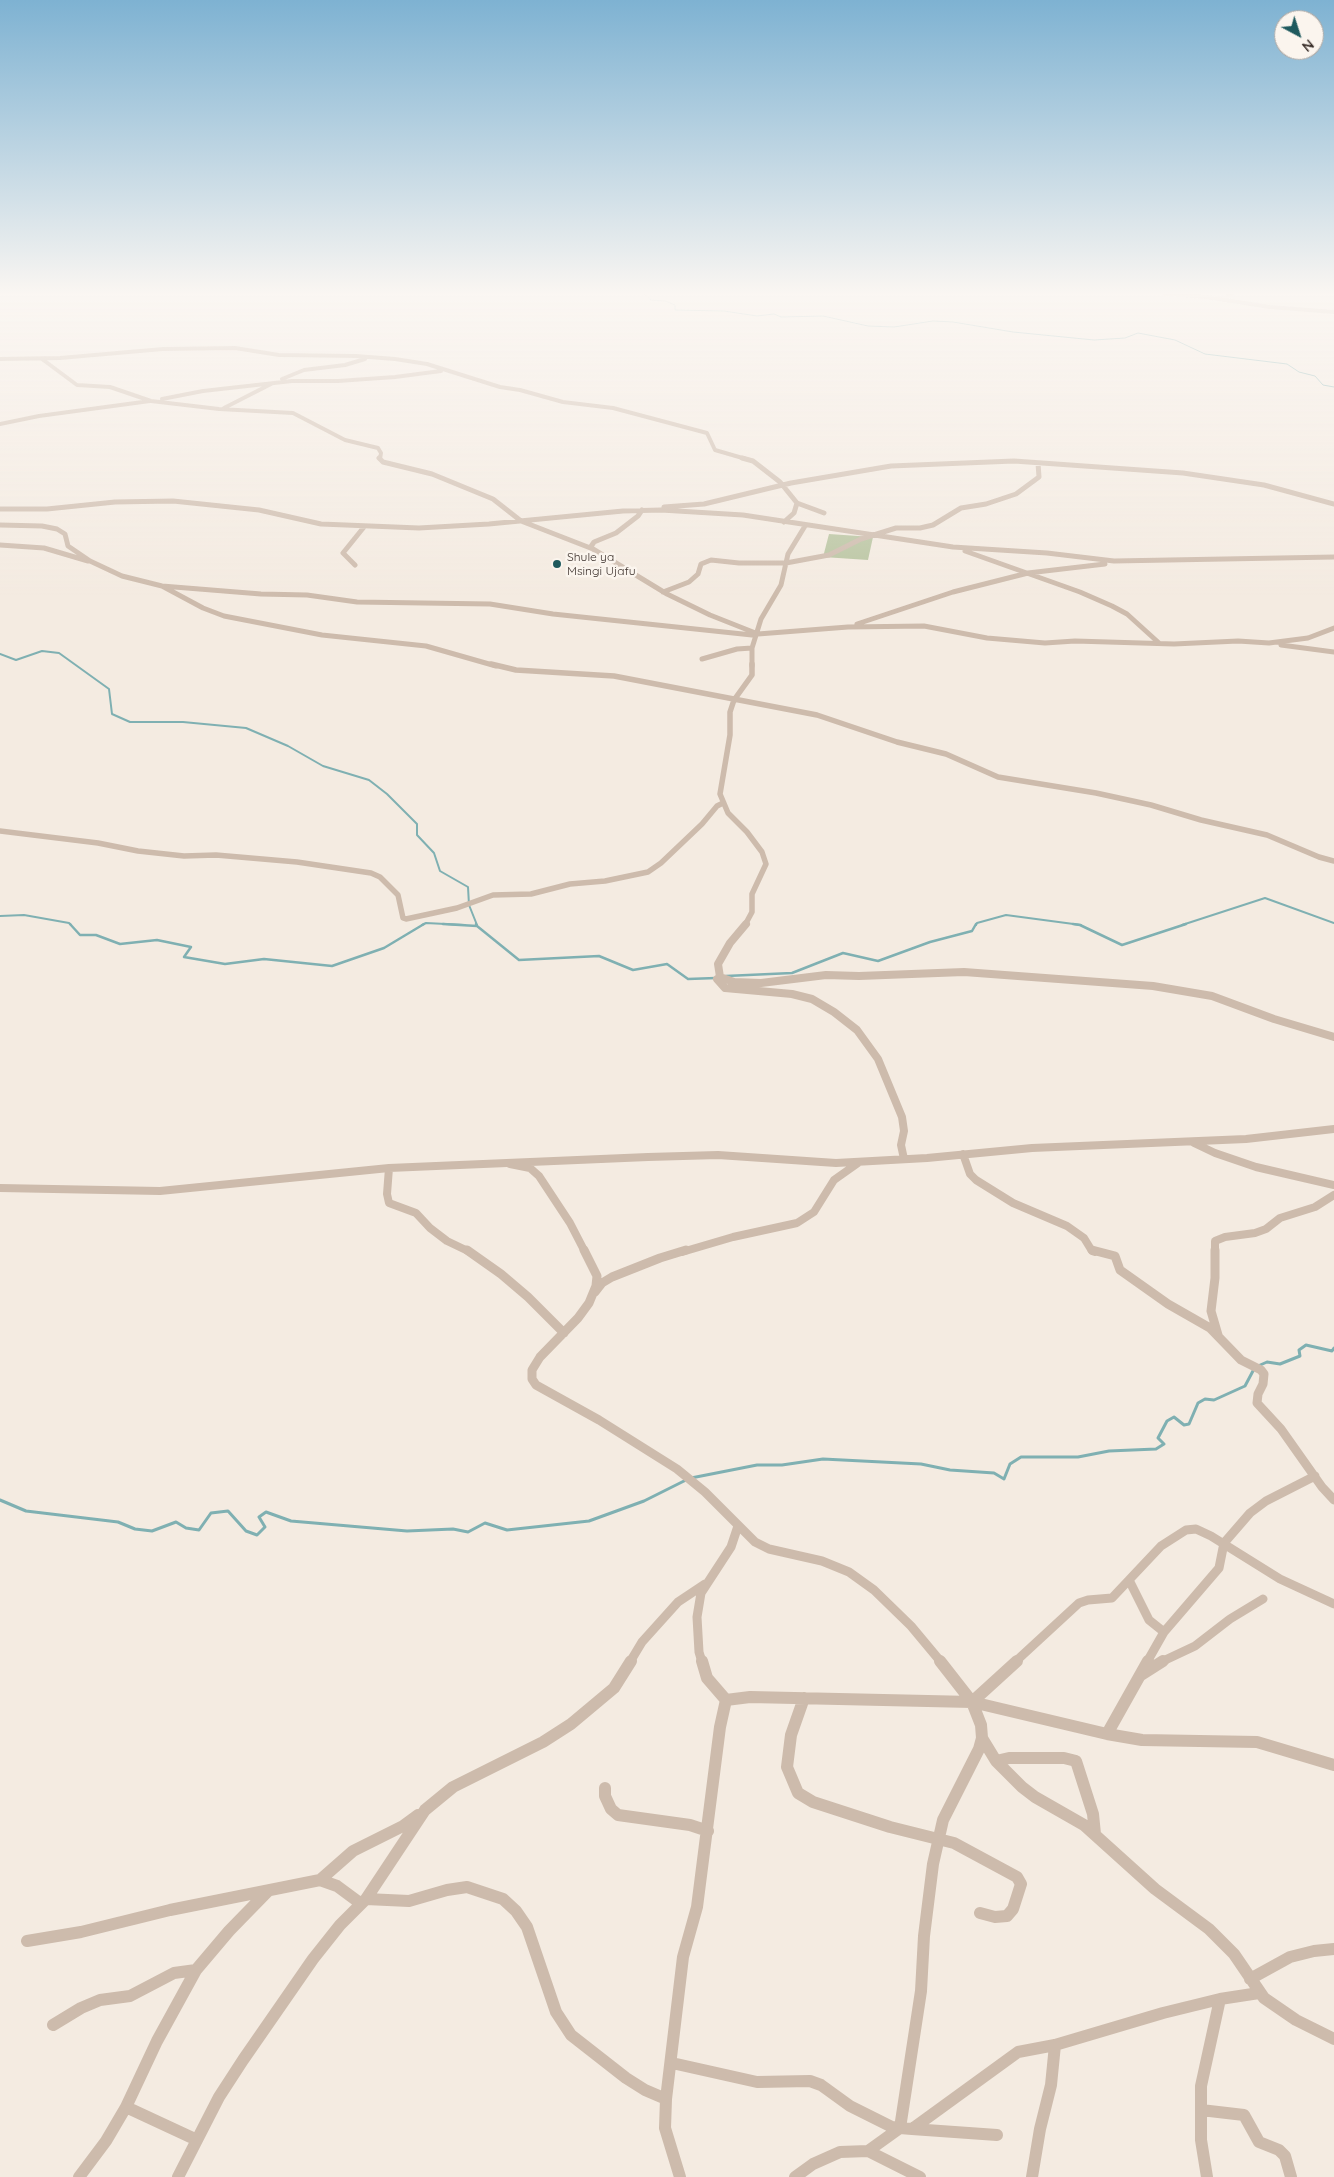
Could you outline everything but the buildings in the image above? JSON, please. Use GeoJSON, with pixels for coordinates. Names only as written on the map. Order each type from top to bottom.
{"type":"FeatureCollection","features":[{"type":"Feature","properties":{"kind":"street"},"geometry":{"type":"LineString","coordinates":[[135,396],[151,401],[293,413],[345,440],[378,448],[381,453],[379,458],[383,462],[432,474],[493,499],[521,521],[590,548],[664,592],[710,615],[757,634]]}},
{"type":"Feature","properties":{"kind":"street"},"geometry":{"type":"LineString","coordinates":[[0,424],[39,416],[179,396]]}},
{"type":"Feature","properties":{"kind":"street"},"geometry":{"type":"LineString","coordinates":[[219,408],[227,406],[245,396]]}},
{"type":"Feature","properties":{"kind":"street"},"geometry":{"type":"LineString","coordinates":[[537,396],[554,400],[613,408],[703,432],[711,439],[714,450],[753,461],[773,475],[797,502],[824,513]]}},
{"type":"Feature","properties":{"kind":"street"},"geometry":{"type":"LineString","coordinates":[[630,511],[701,504],[774,486],[901,465],[1014,461],[1135,468],[1202,476],[1264,485],[1334,504]]}},
{"type":"Feature","properties":{"kind":"street"},"geometry":{"type":"LineString","coordinates":[[664,592],[687,583],[698,574],[701,564],[711,560],[739,563],[786,563],[828,555],[861,539],[898,527],[920,528],[933,526],[961,508],[986,504],[1010,497],[1039,477],[1038,463]]}},
{"type":"Feature","properties":{"kind":"street"},"geometry":{"type":"LineString","coordinates":[[0,509],[47,509],[115,502],[173,501],[259,510],[321,524],[427,528],[642,510],[735,514],[953,547],[1047,553],[1124,562]]}},
{"type":"Feature","properties":{"kind":"street"},"geometry":{"type":"LineString","coordinates":[[784,522],[794,513],[797,502]]}},
{"type":"Feature","properties":{"kind":"street"},"geometry":{"type":"LineString","coordinates":[[590,548],[590,544],[616,534],[618,529],[638,516],[642,510]]}},
{"type":"Feature","properties":{"kind":"street"},"geometry":{"type":"LineString","coordinates":[[0,525],[57,528],[65,534],[68,546],[90,561],[122,576],[162,586],[261,594],[307,595],[357,602],[490,604],[553,614],[757,634],[848,627],[930,626],[987,638],[1045,643],[1075,641],[1159,643],[1238,640],[1334,652]]}},
{"type":"Feature","properties":{"kind":"street"},"geometry":{"type":"LineString","coordinates":[[355,565],[343,553],[364,526]]}},
{"type":"Feature","properties":{"kind":"street"},"geometry":{"type":"LineString","coordinates":[[805,526],[792,546],[781,585],[762,615],[752,648],[752,674],[734,700],[730,712],[730,735],[720,786],[723,803],[762,852],[766,864],[752,894],[752,912],[748,921],[730,943],[718,964],[720,977],[717,979],[725,988],[792,994],[812,999],[834,1012],[857,1030],[878,1059],[902,1117],[904,1159]]}},
{"type":"Feature","properties":{"kind":"street"},"geometry":{"type":"LineString","coordinates":[[0,545],[44,548],[90,561]]}},
{"type":"Feature","properties":{"kind":"street"},"geometry":{"type":"LineString","coordinates":[[953,547],[1028,573],[1119,609],[1159,643]]}},
{"type":"Feature","properties":{"kind":"street"},"geometry":{"type":"LineString","coordinates":[[848,627],[953,592],[1028,573],[1124,562],[1334,557]]}},
{"type":"Feature","properties":{"kind":"street"},"geometry":{"type":"LineString","coordinates":[[162,586],[184,596],[203,608],[229,618],[322,635],[426,646],[476,661],[516,670],[614,676],[817,716],[845,723],[897,742],[946,754],[998,777],[1103,795],[1267,835],[1319,857],[1334,861]]}},
{"type":"Feature","properties":{"kind":"street"},"geometry":{"type":"LineString","coordinates":[[1269,643],[1308,638],[1334,628]]}},
{"type":"Feature","properties":{"kind":"street"},"geometry":{"type":"LineString","coordinates":[[702,660],[737,649],[752,648]]}},
{"type":"Feature","properties":{"kind":"street"},"geometry":{"type":"LineString","coordinates":[[0,831],[38,837],[98,842],[155,853],[192,856],[216,855],[297,862],[371,873],[380,876],[398,895],[403,918],[406,919],[457,908],[493,895],[531,894],[570,884],[604,881],[648,872],[662,863],[702,824],[717,806],[723,803]]}},
{"type":"Feature","properties":{"kind":"street"},"geometry":{"type":"LineString","coordinates":[[720,977],[734,982],[761,983],[826,975],[859,976],[964,972],[1153,986],[1212,996],[1274,1019],[1334,1037]]}},
{"type":"Feature","properties":{"kind":"street"},"geometry":{"type":"LineString","coordinates":[[0,1188],[160,1191],[389,1168],[703,1155],[825,1163],[860,1162],[1032,1148],[1192,1142],[1334,1130]]}},
{"type":"Feature","properties":{"kind":"street"},"geometry":{"type":"LineString","coordinates":[[1192,1142],[1215,1153],[1256,1167],[1334,1185]]}},
{"type":"Feature","properties":{"kind":"street"},"geometry":{"type":"LineString","coordinates":[[963,1154],[970,1174],[976,1180],[1013,1203],[1067,1226],[1084,1238],[1092,1250],[1115,1256],[1120,1270],[1218,1336],[1241,1360],[1262,1370],[1264,1374],[1263,1384],[1258,1394],[1258,1402],[1261,1409],[1282,1429],[1334,1500]]}},
{"type":"Feature","properties":{"kind":"street"},"geometry":{"type":"LineString","coordinates":[[860,1162],[834,1180],[814,1212],[797,1223],[724,1239],[660,1258],[612,1277],[602,1283],[578,1318],[540,1357],[532,1370],[532,1378],[536,1385],[599,1420],[677,1468],[705,1492],[755,1542],[769,1549],[822,1561],[849,1572],[874,1590],[911,1626],[972,1702],[981,1725],[982,1738],[972,1765],[943,1820],[940,1840],[933,1864],[924,1936],[921,1991],[906,2129]]}},
{"type":"Feature","properties":{"kind":"street"},"geometry":{"type":"LineString","coordinates":[[510,1164],[530,1168],[536,1172],[570,1224],[597,1276],[593,1295]]}},
{"type":"Feature","properties":{"kind":"street"},"geometry":{"type":"LineString","coordinates":[[389,1168],[386,1194],[389,1203],[416,1213],[430,1228],[447,1241],[472,1253],[501,1274],[564,1332]]}},
{"type":"Feature","properties":{"kind":"street"},"geometry":{"type":"LineString","coordinates":[[1218,1336],[1211,1311],[1216,1278],[1216,1241],[1225,1236],[1255,1233],[1266,1229],[1280,1218],[1315,1207],[1334,1195]]}},
{"type":"Feature","properties":{"kind":"street"},"geometry":{"type":"LineString","coordinates":[[1107,1734],[1164,1632],[1219,1568],[1224,1543],[1250,1513],[1278,1495],[1315,1476]]}},
{"type":"Feature","properties":{"kind":"street"},"geometry":{"type":"LineString","coordinates":[[726,1700],[707,1678],[699,1652],[697,1617],[701,1593],[705,1584],[725,1557],[738,1526]]}},
{"type":"Feature","properties":{"kind":"street"},"geometry":{"type":"LineString","coordinates":[[972,1702],[999,1678],[1016,1659],[1079,1603],[1112,1598],[1161,1546],[1186,1530],[1196,1529],[1224,1543],[1280,1579],[1334,1604]]}},
{"type":"Feature","properties":{"kind":"street"},"geometry":{"type":"LineString","coordinates":[[1129,1580],[1149,1620],[1164,1632]]}},
{"type":"Feature","properties":{"kind":"street"},"geometry":{"type":"LineString","coordinates":[[27,1941],[81,1932],[170,1910],[320,1880],[353,1851],[403,1826],[453,1787],[534,1746],[571,1724],[614,1688],[642,1642],[678,1602],[705,1584]]}},
{"type":"Feature","properties":{"kind":"street"},"geometry":{"type":"LineString","coordinates":[[1140,1676],[1166,1659],[1195,1646],[1230,1619],[1263,1599]]}},
{"type":"Feature","properties":{"kind":"street"},"geometry":{"type":"LineString","coordinates":[[726,1700],[750,1697],[972,1702],[1107,1734],[1142,1740],[1257,1742],[1334,1764]]}},
{"type":"Feature","properties":{"kind":"street"},"geometry":{"type":"LineString","coordinates":[[804,1698],[791,1735],[787,1767],[798,1793],[813,1802],[954,1843],[1017,1877],[1021,1884],[1008,1916],[995,1917],[980,1913]]}},
{"type":"Feature","properties":{"kind":"street"},"geometry":{"type":"LineString","coordinates":[[680,2177],[666,2128],[666,2099],[672,2063],[683,1957],[697,1907],[720,1727],[726,1700]]}},
{"type":"Feature","properties":{"kind":"street"},"geometry":{"type":"LineString","coordinates":[[982,1738],[996,1761],[1035,1797],[1070,1816],[1095,1834],[1156,1890],[1209,1929],[1234,1954],[1259,1993],[1276,2008],[1334,2039]]}},
{"type":"Feature","properties":{"kind":"street"},"geometry":{"type":"LineString","coordinates":[[996,1761],[1009,1758],[1071,1758],[1076,1761],[1093,1814],[1095,1834]]}},
{"type":"Feature","properties":{"kind":"street"},"geometry":{"type":"LineString","coordinates":[[605,1788],[605,1796],[611,1809],[618,1815],[690,1825],[708,1831]]}},
{"type":"Feature","properties":{"kind":"street"},"geometry":{"type":"LineString","coordinates":[[178,2177],[219,2097],[276,2010],[313,1959],[363,1901],[425,1810]]}},
{"type":"Feature","properties":{"kind":"street"},"geometry":{"type":"LineString","coordinates":[[320,1880],[363,1901],[409,1901],[447,1890],[467,1887],[503,1899],[516,1911],[527,1927],[556,2012],[571,2035],[626,2078],[645,2090],[666,2099]]}},
{"type":"Feature","properties":{"kind":"street"},"geometry":{"type":"LineString","coordinates":[[79,2177],[106,2141],[126,2107],[157,2041],[196,1970],[228,1931],[268,1891]]}},
{"type":"Feature","properties":{"kind":"street"},"geometry":{"type":"LineString","coordinates":[[1250,1978],[1290,1958],[1314,1951],[1334,1949]]}},
{"type":"Feature","properties":{"kind":"street"},"geometry":{"type":"LineString","coordinates":[[53,2025],[81,2008],[100,2000],[130,1996],[174,1973],[196,1970]]}},
{"type":"Feature","properties":{"kind":"street"},"geometry":{"type":"LineString","coordinates":[[795,2177],[813,2164],[840,2152],[868,2151],[906,2129],[1018,2052],[1055,2046],[1163,2013],[1220,1999],[1259,1993]]}},
{"type":"Feature","properties":{"kind":"street"},"geometry":{"type":"LineString","coordinates":[[1207,2177],[1201,2140],[1201,2086],[1220,1999]]}},
{"type":"Feature","properties":{"kind":"street"},"geometry":{"type":"LineString","coordinates":[[1032,2177],[1040,2129],[1051,2085],[1055,2046]]}},
{"type":"Feature","properties":{"kind":"street"},"geometry":{"type":"LineString","coordinates":[[672,2063],[757,2082],[810,2081],[822,2085],[850,2106],[892,2127],[998,2135]]}},
{"type":"Feature","properties":{"kind":"street"},"geometry":{"type":"LineString","coordinates":[[126,2107],[197,2140]]}},
{"type":"Feature","properties":{"kind":"street"},"geometry":{"type":"LineString","coordinates":[[1201,2110],[1244,2115],[1248,2118],[1259,2142],[1279,2150],[1284,2156],[1291,2177]]}},
{"type":"Feature","properties":{"kind":"street"},"geometry":{"type":"LineString","coordinates":[[868,2151],[920,2177]]}},
{"type":"Feature","properties":{"kind":"green space"},"geometry":{"type":"Polygon","coordinates":[[[829,534],[873,537],[868,560],[823,557],[829,534]]]}},
{"type":"Feature","properties":{"kind":"waterway"},"geometry":{"type":"LineString","coordinates":[[0,654],[16,660],[42,651],[59,653],[109,689],[112,714],[130,722],[183,722],[246,728],[288,746],[323,766],[369,780],[387,794],[417,824],[417,835],[434,853],[440,871],[468,887],[469,905],[477,925]]}},
{"type":"Feature","properties":{"kind":"waterway"},"geometry":{"type":"LineString","coordinates":[[1182,925],[1265,898],[1334,923]]}},
{"type":"Feature","properties":{"kind":"waterway"},"geometry":{"type":"LineString","coordinates":[[0,916],[24,915],[70,924]]}},
{"type":"Feature","properties":{"kind":"waterway"},"geometry":{"type":"LineString","coordinates":[[976,925],[977,923],[1006,915],[1081,925]]}},
{"type":"Feature","properties":{"kind":"waterway"},"geometry":{"type":"LineString","coordinates":[[70,924],[80,935],[96,935],[120,944],[157,940],[191,947],[184,957],[225,964],[264,959],[332,966],[384,948],[424,924]]}},
{"type":"Feature","properties":{"kind":"waterway"},"geometry":{"type":"LineString","coordinates":[[424,924],[465,925]]}},
{"type":"Feature","properties":{"kind":"waterway"},"geometry":{"type":"LineString","coordinates":[[443,924],[477,926]]}},
{"type":"Feature","properties":{"kind":"waterway"},"geometry":{"type":"LineString","coordinates":[[726,976],[792,973],[843,953],[878,961],[930,942],[972,931],[976,924]]}},
{"type":"Feature","properties":{"kind":"waterway"},"geometry":{"type":"LineString","coordinates":[[1073,924],[1080,925],[1122,945],[1186,924]]}},
{"type":"Feature","properties":{"kind":"waterway"},"geometry":{"type":"LineString","coordinates":[[477,926],[519,960],[599,956],[633,970],[667,964],[688,979],[716,978]]}},
{"type":"Feature","properties":{"kind":"waterway"},"geometry":{"type":"LineString","coordinates":[[1258,1366],[1267,1362],[1280,1364],[1300,1356],[1299,1350],[1306,1345],[1332,1351],[1334,1348]]}},
{"type":"Feature","properties":{"kind":"waterway"},"geometry":{"type":"LineString","coordinates":[[691,1478],[757,1465],[782,1465],[823,1459],[921,1464],[950,1470],[994,1473],[1004,1479],[1010,1464],[1021,1457],[1078,1457],[1109,1451],[1156,1449],[1164,1444],[1158,1438],[1167,1421],[1174,1417],[1184,1425],[1189,1424],[1198,1403],[1205,1399],[1214,1400],[1245,1386],[1254,1369]]}},
{"type":"Feature","properties":{"kind":"waterway"},"geometry":{"type":"LineString","coordinates":[[0,1500],[26,1511],[118,1522],[135,1529],[152,1531],[176,1522],[186,1528],[199,1530],[211,1513],[228,1511],[246,1531],[257,1535],[265,1527],[259,1517],[266,1512],[291,1521],[407,1531],[453,1529],[468,1532],[485,1523],[507,1530],[589,1521],[644,1501],[686,1480]]}},
{"type":"Feature","properties":{"kind":"place","name":"Shule ya Msingi Ujafu"},"geometry":{"type":"Point","coordinates":[557,564]}}]}
